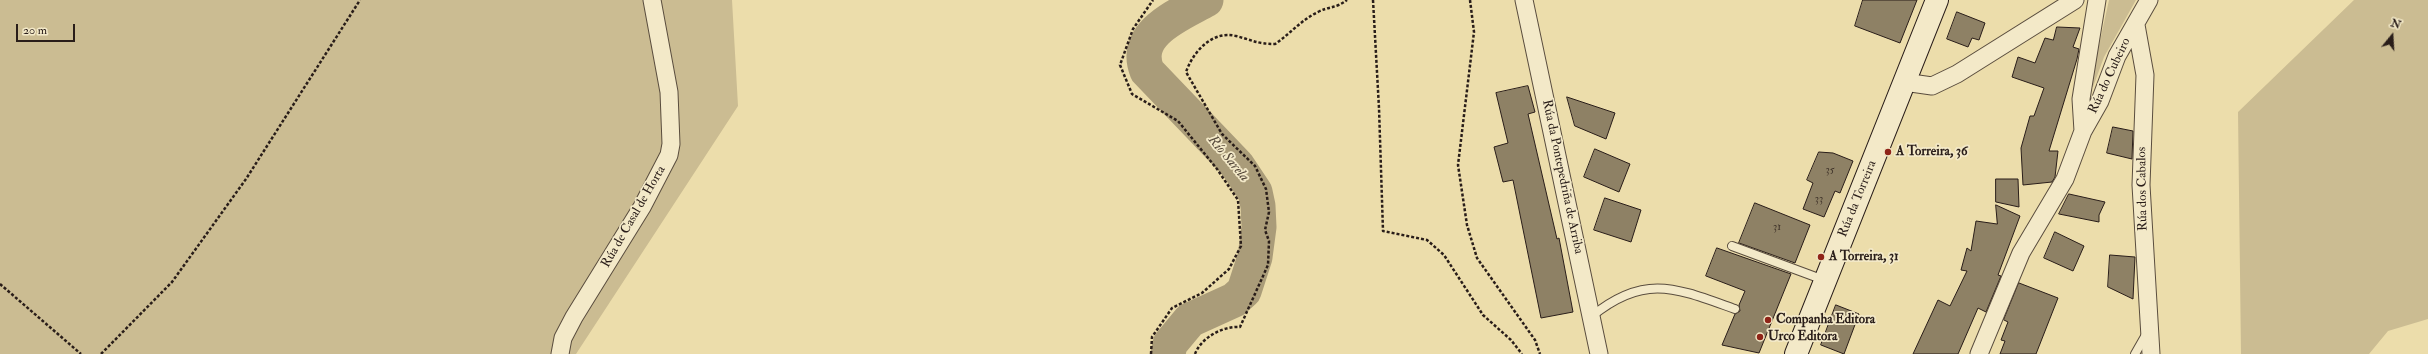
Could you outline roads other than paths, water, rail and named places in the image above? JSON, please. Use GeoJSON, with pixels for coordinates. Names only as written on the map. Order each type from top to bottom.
{"type":"FeatureCollection","features":[{"type":"Feature","properties":{"kind":"main road","name":"Rúa da Torreira"},"geometry":{"type":"LineString","coordinates":[[1796,354],[1937,0]]}},
{"type":"Feature","properties":{"kind":"street","name":"Rúa de Casal de Horta"},"geometry":{"type":"LineString","coordinates":[[560,354],[563,338],[574,317],[642,207],[669,155],[671,144],[669,92],[652,0]]}},
{"type":"Feature","properties":{"kind":"street","name":"Rúa da Pontepedriña de Arriba"},"geometry":{"type":"LineString","coordinates":[[1524,0],[1599,354]]}},
{"type":"Feature","properties":{"kind":"street"},"geometry":{"type":"LineString","coordinates":[[1904,82],[1932,86],[1956,74],[2074,0]]}},
{"type":"Feature","properties":{"kind":"street"},"geometry":{"type":"LineString","coordinates":[[2083,131],[2081,100],[2097,0]]}},
{"type":"Feature","properties":{"kind":"street","name":"Rúa do Cubeiro"},"geometry":{"type":"LineString","coordinates":[[1979,354],[2021,253],[2065,179],[2083,131],[2100,101],[2117,56],[2149,0]]}},
{"type":"Feature","properties":{"kind":"street","name":"Rúa dos Cabalos"},"geometry":{"type":"LineString","coordinates":[[2136,25],[2145,75],[2141,185],[2148,332],[2151,354]]}},
{"type":"Feature","properties":{"kind":"lane"},"geometry":{"type":"LineString","coordinates":[[1732,246],[1825,281]]}},
{"type":"Feature","properties":{"kind":"lane"},"geometry":{"type":"LineString","coordinates":[[1592,316],[1622,295],[1651,288],[1664,287],[1735,309]]}},
{"type":"Feature","properties":{"kind":"lane"},"geometry":{"type":"LineString","coordinates":[[2135,354],[2148,332]]}},
{"type":"Feature","properties":{"kind":"waterway","name":"Río Sarela"},"geometry":{"type":"LineString","coordinates":[[1168,354],[1170,344],[1190,320],[1234,300],[1244,291],[1255,257],[1259,227],[1258,206],[1255,192],[1237,165],[1147,71],[1144,58],[1146,46],[1152,36],[1172,19],[1206,0]]}},
{"type":"Feature","properties":{"kind":"place","name":"A Torreira, 36"},"geometry":{"type":"Point","coordinates":[1888,152]}},
{"type":"Feature","properties":{"kind":"place","name":"A Torreira, 31"},"geometry":{"type":"Point","coordinates":[1821,257]}},
{"type":"Feature","properties":{"kind":"place","name":"Companha Editora"},"geometry":{"type":"Point","coordinates":[1768,320]}},
{"type":"Feature","properties":{"kind":"place","name":"Urco Editora"},"geometry":{"type":"Point","coordinates":[1760,337]}}]}
